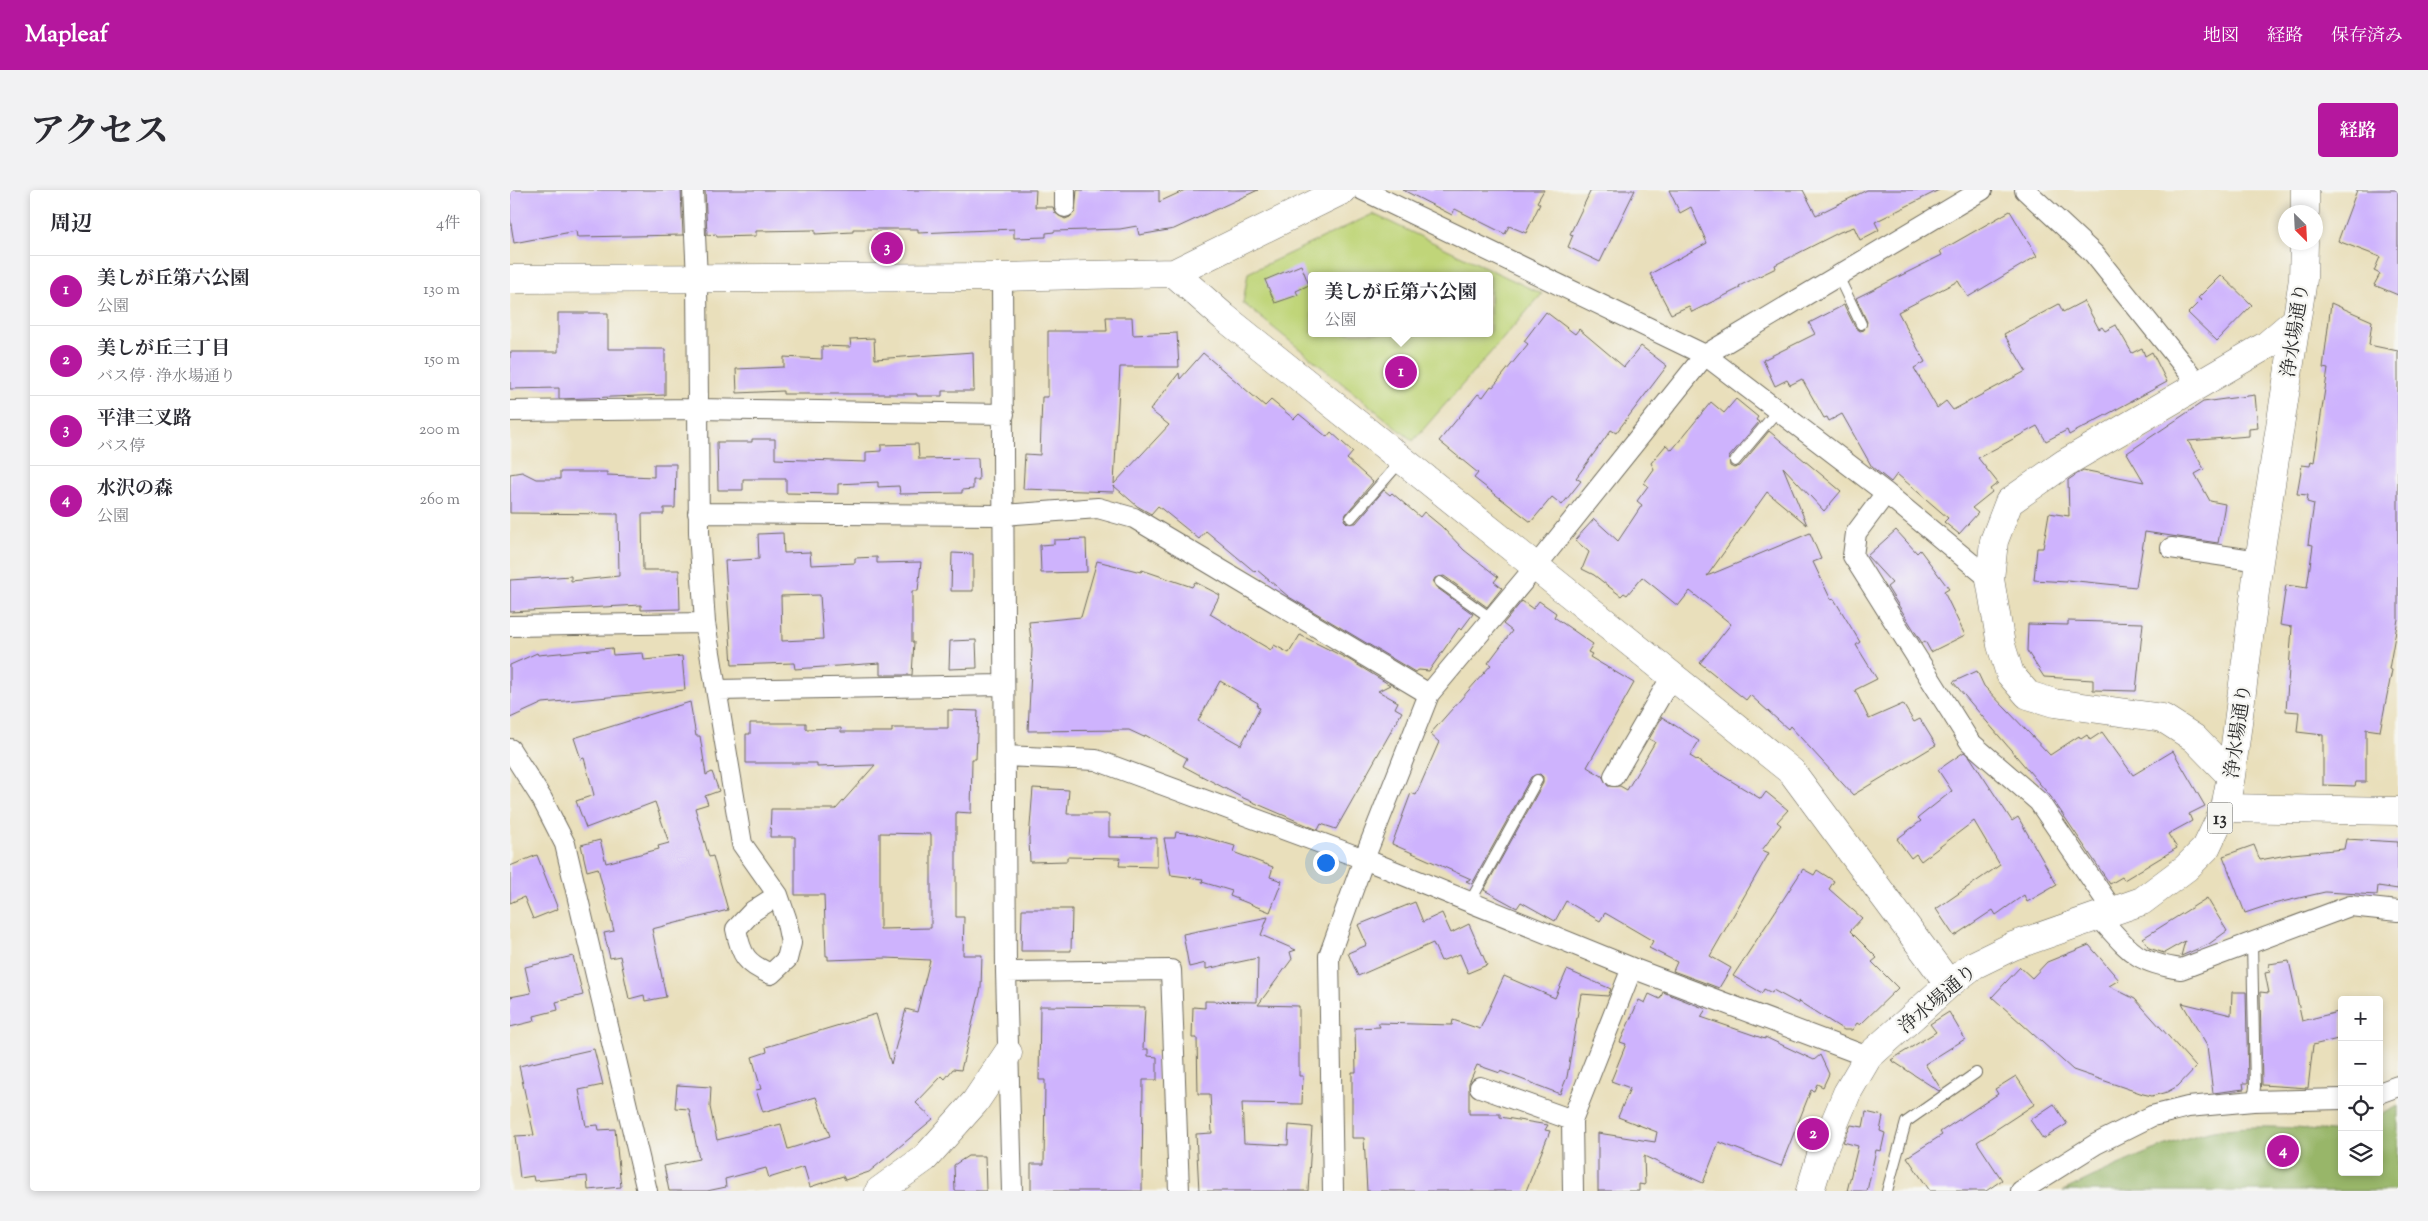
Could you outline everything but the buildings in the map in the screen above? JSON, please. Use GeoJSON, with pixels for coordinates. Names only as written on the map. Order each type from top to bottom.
{"type":"FeatureCollection","features":[{"type":"Feature","properties":{"kind":"street"},"geometry":{"type":"LineString","coordinates":[[693,190],[697,279],[698,513],[705,623],[718,690],[742,844],[778,895]]}},
{"type":"Feature","properties":{"kind":"street"},"geometry":{"type":"LineString","coordinates":[[510,279],[1002,277],[1174,273],[1344,190]]}},
{"type":"Feature","properties":{"kind":"street"},"geometry":{"type":"LineString","coordinates":[[1363,190],[1705,355],[1886,493],[1990,579]]}},
{"type":"Feature","properties":{"kind":"street"},"geometry":{"type":"LineString","coordinates":[[1334,1191],[1329,956],[1364,859],[1429,694],[1536,566],[1705,355],[1982,190]]}},
{"type":"Feature","properties":{"kind":"street"},"geometry":{"type":"LineString","coordinates":[[2025,190],[2094,254],[2199,385]]}},
{"type":"Feature","properties":{"kind":"street"},"geometry":{"type":"LineString","coordinates":[[2305,205],[2306,190]]}},
{"type":"Feature","properties":{"kind":"street","name":"浄水場通り"},"geometry":{"type":"LineString","coordinates":[[1810,1191],[1821,1155],[1847,1093],[1868,1057],[1949,984],[1974,965],[2013,946],[2142,901],[2186,868],[2206,848],[2225,808],[2231,776],[2259,561],[2303,279],[2304,250]]}},
{"type":"Feature","properties":{"kind":"street"},"geometry":{"type":"LineString","coordinates":[[1174,273],[1224,317],[1792,772],[1949,984]]}},
{"type":"Feature","properties":{"kind":"street"},"geometry":{"type":"LineString","coordinates":[[1002,277],[1006,972],[1012,1191]]}},
{"type":"Feature","properties":{"kind":"street","name":"13"},"geometry":{"type":"LineString","coordinates":[[2231,776],[2194,738],[2163,718],[2054,703],[2028,695],[2010,674],[2001,645],[1990,579],[1994,541],[2009,502],[2065,464],[2266,345],[2295,321]]}},
{"type":"Feature","properties":{"kind":"street"},"geometry":{"type":"LineString","coordinates":[[510,411],[698,409],[1004,414]]}},
{"type":"Feature","properties":{"kind":"street"},"geometry":{"type":"LineString","coordinates":[[1886,493],[1856,533],[1853,556],[1970,742],[2039,802],[2106,914],[2132,953],[2154,965],[2181,969],[2350,906],[2398,911]]}},
{"type":"Feature","properties":{"kind":"street"},"geometry":{"type":"LineString","coordinates":[[698,513],[1003,515],[1098,508],[1134,518],[1429,694]]}},
{"type":"Feature","properties":{"kind":"street"},"geometry":{"type":"LineString","coordinates":[[2171,548],[2259,561]]}},
{"type":"Feature","properties":{"kind":"street"},"geometry":{"type":"LineString","coordinates":[[510,626],[705,623]]}},
{"type":"Feature","properties":{"kind":"street"},"geometry":{"type":"LineString","coordinates":[[1614,776],[1672,676]]}},
{"type":"Feature","properties":{"kind":"street"},"geometry":{"type":"LineString","coordinates":[[718,690],[1004,685]]}},
{"type":"Feature","properties":{"kind":"street"},"geometry":{"type":"LineString","coordinates":[[510,749],[542,799],[565,844],[647,1191]]}},
{"type":"Feature","properties":{"kind":"street"},"geometry":{"type":"LineString","coordinates":[[1005,756],[1096,760],[1364,859],[1632,968],[1868,1057]]}},
{"type":"Feature","properties":{"kind":"street"},"geometry":{"type":"LineString","coordinates":[[2225,808],[2398,812]]}},
{"type":"Feature","properties":{"kind":"street"},"geometry":{"type":"LineString","coordinates":[[1573,1191],[1572,1120],[1632,968]]}},
{"type":"Feature","properties":{"kind":"street"},"geometry":{"type":"LineString","coordinates":[[1006,972],[1171,970],[1179,1191]]}},
{"type":"Feature","properties":{"kind":"street"},"geometry":{"type":"LineString","coordinates":[[879,1191],[925,1158],[975,1102],[1008,1053]]}},
{"type":"Feature","properties":{"kind":"street"},"geometry":{"type":"LineString","coordinates":[[2383,1092],[2398,1086]]}},
{"type":"Feature","properties":{"kind":"street"},"geometry":{"type":"LineString","coordinates":[[1480,1087],[1572,1120]]}},
{"type":"Feature","properties":{"kind":"street"},"geometry":{"type":"LineString","coordinates":[[2021,1191],[2096,1144],[2152,1116],[2188,1107],[2253,1101],[2338,1099]]}},
{"type":"Feature","properties":{"kind":"lane"},"geometry":{"type":"LineString","coordinates":[[1838,276],[1861,324]]}},
{"type":"Feature","properties":{"kind":"lane"},"geometry":{"type":"LineString","coordinates":[[1735,461],[1778,410]]}},
{"type":"Feature","properties":{"kind":"lane"},"geometry":{"type":"LineString","coordinates":[[1351,518],[1403,459]]}},
{"type":"Feature","properties":{"kind":"lane"},"geometry":{"type":"LineString","coordinates":[[1440,582],[1492,619]]}},
{"type":"Feature","properties":{"kind":"lane"},"geometry":{"type":"LineString","coordinates":[[1470,902],[1537,780]]}},
{"type":"Feature","properties":{"kind":"lane"},"geometry":{"type":"LineString","coordinates":[[2252,943],[2255,1087],[2253,1101]]}},
{"type":"Feature","properties":{"kind":"lane"},"geometry":{"type":"LineString","coordinates":[[1887,1191],[1906,1122],[1976,1073]]}},
{"type":"Feature","properties":{"kind":"green space"},"geometry":{"type":"Polygon","coordinates":[[[1373,214],[1542,294],[1413,441],[1243,303],[1248,273],[1373,214]]]}},
{"type":"Feature","properties":{"kind":"green space"},"geometry":{"type":"Polygon","coordinates":[[[2398,1106],[2398,1191],[2063,1191],[2165,1145],[2218,1130],[2253,1127],[2338,1132],[2338,1176],[2383,1176],[2383,1114],[2398,1106]]]}},
{"type":"Feature","properties":{"kind":"place","name":"平津三叉路"},"geometry":{"type":"Point","coordinates":[887,248]}},
{"type":"Feature","properties":{"kind":"place","name":"美しが丘第六公園"},"geometry":{"type":"Point","coordinates":[1401,372]}},
{"type":"Feature","properties":{"kind":"place","name":"美しが丘三丁目"},"geometry":{"type":"Point","coordinates":[1813,1134]}},
{"type":"Feature","properties":{"kind":"place","name":"水沢の森"},"geometry":{"type":"Point","coordinates":[2283,1151]}}]}
